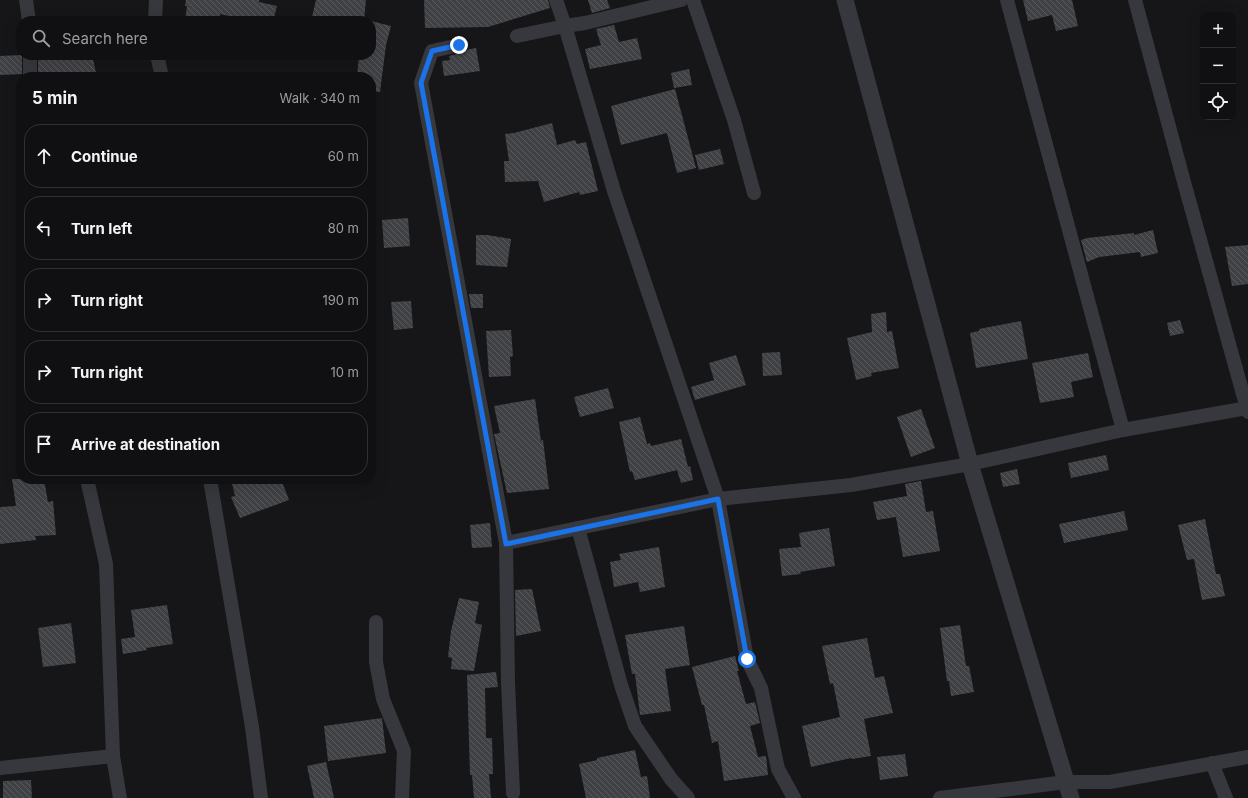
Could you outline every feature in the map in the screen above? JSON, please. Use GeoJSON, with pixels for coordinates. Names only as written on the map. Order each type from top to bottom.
{"type":"FeatureCollection","features":[{"type":"Feature","properties":{"kind":"street"},"geometry":{"type":"LineString","coordinates":[[26,0],[28,16]]}},
{"type":"Feature","properties":{"kind":"street"},"geometry":{"type":"LineString","coordinates":[[155,16],[156,0]]}},
{"type":"Feature","properties":{"kind":"street"},"geometry":{"type":"LineString","coordinates":[[556,0],[614,191],[718,499],[747,659],[761,688],[778,769],[794,798]]}},
{"type":"Feature","properties":{"kind":"street"},"geometry":{"type":"LineString","coordinates":[[517,36],[585,23],[680,0]]}},
{"type":"Feature","properties":{"kind":"street"},"geometry":{"type":"LineString","coordinates":[[693,0],[734,120],[754,193]]}},
{"type":"Feature","properties":{"kind":"street"},"geometry":{"type":"LineString","coordinates":[[845,0],[970,464],[1069,790]]}},
{"type":"Feature","properties":{"kind":"street"},"geometry":{"type":"LineString","coordinates":[[1007,0],[1123,430]]}},
{"type":"Feature","properties":{"kind":"street"},"geometry":{"type":"LineString","coordinates":[[506,544],[718,499],[851,485],[970,464],[1123,430],[1247,409],[1135,0]]}},
{"type":"Feature","properties":{"kind":"street"},"geometry":{"type":"LineString","coordinates":[[459,45],[432,51],[421,83],[506,544],[508,682],[512,793]]}},
{"type":"Feature","properties":{"kind":"street"},"geometry":{"type":"LineString","coordinates":[[30,60],[30,72]]}},
{"type":"Feature","properties":{"kind":"street"},"geometry":{"type":"LineString","coordinates":[[157,60],[161,72]]}},
{"type":"Feature","properties":{"kind":"street"},"geometry":{"type":"LineString","coordinates":[[88,484],[106,564],[113,756],[120,798]]}},
{"type":"Feature","properties":{"kind":"street"},"geometry":{"type":"LineString","coordinates":[[211,484],[252,727],[261,798]]}},
{"type":"Feature","properties":{"kind":"street"},"geometry":{"type":"LineString","coordinates":[[578,528],[635,726],[671,779],[688,798]]}},
{"type":"Feature","properties":{"kind":"street"},"geometry":{"type":"LineString","coordinates":[[376,622],[376,662],[383,699],[404,751],[402,798]]}},
{"type":"Feature","properties":{"kind":"street"},"geometry":{"type":"LineString","coordinates":[[0,768],[113,756]]}},
{"type":"Feature","properties":{"kind":"street"},"geometry":{"type":"LineString","coordinates":[[940,798],[1069,790],[1248,757]]}},
{"type":"Feature","properties":{"kind":"street"},"geometry":{"type":"LineString","coordinates":[[1212,763],[1226,798]]}},
{"type":"Feature","properties":{"kind":"building"},"geometry":{"type":"Polygon","coordinates":[[[186,0],[259,0],[259,2],[277,6],[274,16],[229,16],[220,14],[220,16],[186,16],[187,6],[185,6],[186,0]]]}},
{"type":"Feature","properties":{"kind":"building"},"geometry":{"type":"Polygon","coordinates":[[[316,0],[366,0],[364,16],[312,16],[316,0]]]}},
{"type":"Feature","properties":{"kind":"building"},"geometry":{"type":"Polygon","coordinates":[[[424,0],[548,0],[550,8],[488,27],[425,28],[424,0]]]}},
{"type":"Feature","properties":{"kind":"building"},"geometry":{"type":"Polygon","coordinates":[[[588,0],[607,0],[610,8],[592,13],[588,0]]]}},
{"type":"Feature","properties":{"kind":"building"},"geometry":{"type":"Polygon","coordinates":[[[1023,0],[1072,0],[1078,26],[1056,31],[1052,15],[1028,21],[1023,0]]]}},
{"type":"Feature","properties":{"kind":"building"},"geometry":{"type":"Polygon","coordinates":[[[376,22],[391,26],[386,45],[380,92],[376,92],[376,72],[357,72],[359,60],[376,60],[376,22]]]}},
{"type":"Feature","properties":{"kind":"building"},"geometry":{"type":"Polygon","coordinates":[[[614,25],[619,42],[637,38],[642,59],[590,69],[585,49],[601,45],[596,29],[614,25]]]}},
{"type":"Feature","properties":{"kind":"building"},"geometry":{"type":"Polygon","coordinates":[[[476,48],[480,71],[444,76],[442,61],[450,60],[449,56],[476,48]]]}},
{"type":"Feature","properties":{"kind":"building"},"geometry":{"type":"Polygon","coordinates":[[[16,55],[16,60],[22,60],[22,72],[16,72],[16,74],[0,75],[0,56],[16,55]]]}},
{"type":"Feature","properties":{"kind":"building"},"geometry":{"type":"Polygon","coordinates":[[[38,60],[93,60],[96,72],[38,72],[38,60]]]}},
{"type":"Feature","properties":{"kind":"building"},"geometry":{"type":"Polygon","coordinates":[[[689,69],[692,85],[674,88],[671,73],[689,69]]]}},
{"type":"Feature","properties":{"kind":"building"},"geometry":{"type":"Polygon","coordinates":[[[675,89],[696,168],[677,173],[667,133],[621,145],[611,106],[675,89]]]}},
{"type":"Feature","properties":{"kind":"building"},"geometry":{"type":"Polygon","coordinates":[[[552,123],[557,145],[575,140],[577,144],[586,142],[598,191],[580,195],[579,192],[544,202],[538,181],[505,182],[504,161],[509,161],[505,134],[552,123]]]}},
{"type":"Feature","properties":{"kind":"building"},"geometry":{"type":"Polygon","coordinates":[[[720,149],[724,164],[699,170],[695,155],[720,149]]]}},
{"type":"Feature","properties":{"kind":"building"},"geometry":{"type":"Polygon","coordinates":[[[408,218],[410,246],[384,248],[382,220],[408,218]]]}},
{"type":"Feature","properties":{"kind":"building"},"geometry":{"type":"Polygon","coordinates":[[[1153,230],[1158,253],[1141,257],[1140,252],[1099,257],[1087,262],[1081,240],[1134,233],[1134,235],[1153,230]]]}},
{"type":"Feature","properties":{"kind":"building"},"geometry":{"type":"Polygon","coordinates":[[[476,235],[487,235],[511,239],[507,267],[476,265],[476,235]]]}},
{"type":"Feature","properties":{"kind":"building"},"geometry":{"type":"Polygon","coordinates":[[[1248,245],[1248,284],[1232,286],[1225,247],[1248,245]]]}},
{"type":"Feature","properties":{"kind":"building"},"geometry":{"type":"Polygon","coordinates":[[[469,294],[483,294],[483,308],[471,308],[469,294]]]}},
{"type":"Feature","properties":{"kind":"building"},"geometry":{"type":"Polygon","coordinates":[[[411,301],[413,328],[394,330],[391,302],[411,301]]]}},
{"type":"Feature","properties":{"kind":"building"},"geometry":{"type":"Polygon","coordinates":[[[886,312],[887,332],[892,331],[899,368],[871,373],[872,376],[856,380],[847,338],[872,332],[871,314],[886,312]]]}},
{"type":"Feature","properties":{"kind":"building"},"geometry":{"type":"Polygon","coordinates":[[[1180,320],[1184,333],[1170,336],[1167,323],[1180,320]]]}},
{"type":"Feature","properties":{"kind":"building"},"geometry":{"type":"Polygon","coordinates":[[[1021,321],[1028,359],[976,368],[970,333],[979,331],[979,329],[1021,321]]]}},
{"type":"Feature","properties":{"kind":"building"},"geometry":{"type":"Polygon","coordinates":[[[511,330],[513,356],[510,357],[511,376],[489,377],[486,331],[511,330]]]}},
{"type":"Feature","properties":{"kind":"building"},"geometry":{"type":"Polygon","coordinates":[[[780,352],[782,375],[763,376],[762,353],[780,352]]]}},
{"type":"Feature","properties":{"kind":"building"},"geometry":{"type":"Polygon","coordinates":[[[1088,353],[1093,377],[1071,382],[1074,397],[1040,403],[1032,363],[1088,353]]]}},
{"type":"Feature","properties":{"kind":"building"},"geometry":{"type":"Polygon","coordinates":[[[736,355],[746,385],[695,400],[691,387],[714,380],[709,363],[736,355]]]}},
{"type":"Feature","properties":{"kind":"building"},"geometry":{"type":"Polygon","coordinates":[[[608,388],[614,408],[580,417],[574,397],[608,388]]]}},
{"type":"Feature","properties":{"kind":"building"},"geometry":{"type":"Polygon","coordinates":[[[535,399],[541,441],[543,440],[549,489],[507,493],[494,434],[500,433],[494,406],[535,399]]]}},
{"type":"Feature","properties":{"kind":"building"},"geometry":{"type":"Polygon","coordinates":[[[921,409],[935,448],[911,457],[897,417],[921,409]]]}},
{"type":"Feature","properties":{"kind":"building"},"geometry":{"type":"Polygon","coordinates":[[[640,417],[647,444],[650,443],[651,446],[681,439],[693,480],[681,483],[677,470],[635,480],[632,471],[630,472],[619,422],[640,417]]]}},
{"type":"Feature","properties":{"kind":"building"},"geometry":{"type":"Polygon","coordinates":[[[1106,455],[1109,470],[1071,478],[1068,463],[1106,455]]]}},
{"type":"Feature","properties":{"kind":"building"},"geometry":{"type":"Polygon","coordinates":[[[1017,469],[1020,484],[1003,487],[1000,473],[1017,469]]]}},
{"type":"Feature","properties":{"kind":"building"},"geometry":{"type":"Polygon","coordinates":[[[12,479],[16,479],[16,484],[45,484],[48,502],[53,501],[56,535],[35,536],[36,540],[0,544],[0,507],[16,506],[12,479]]]}},
{"type":"Feature","properties":{"kind":"building"},"geometry":{"type":"Polygon","coordinates":[[[921,481],[926,512],[933,511],[940,551],[903,557],[896,517],[877,520],[873,502],[907,496],[905,484],[921,481]]]}},
{"type":"Feature","properties":{"kind":"building"},"geometry":{"type":"Polygon","coordinates":[[[232,484],[283,484],[289,500],[240,518],[231,497],[235,496],[232,484]]]}},
{"type":"Feature","properties":{"kind":"building"},"geometry":{"type":"Polygon","coordinates":[[[1124,511],[1128,530],[1064,543],[1059,524],[1124,511]]]}},
{"type":"Feature","properties":{"kind":"building"},"geometry":{"type":"Polygon","coordinates":[[[1205,519],[1216,574],[1220,574],[1225,596],[1202,600],[1194,559],[1187,560],[1178,525],[1205,519]]]}},
{"type":"Feature","properties":{"kind":"building"},"geometry":{"type":"Polygon","coordinates":[[[490,523],[492,547],[472,548],[470,525],[490,523]]]}},
{"type":"Feature","properties":{"kind":"building"},"geometry":{"type":"Polygon","coordinates":[[[829,528],[835,566],[800,572],[801,574],[782,576],[779,549],[801,547],[799,533],[829,528]]]}},
{"type":"Feature","properties":{"kind":"building"},"geometry":{"type":"Polygon","coordinates":[[[659,547],[665,587],[640,592],[638,582],[614,587],[610,562],[621,560],[619,554],[659,547]]]}},
{"type":"Feature","properties":{"kind":"building"},"geometry":{"type":"Polygon","coordinates":[[[532,589],[541,631],[516,636],[515,590],[532,589]]]}},
{"type":"Feature","properties":{"kind":"building"},"geometry":{"type":"Polygon","coordinates":[[[459,598],[479,602],[475,623],[482,625],[474,671],[451,669],[452,658],[448,657],[451,631],[459,598]]]}},
{"type":"Feature","properties":{"kind":"building"},"geometry":{"type":"Polygon","coordinates":[[[167,605],[173,644],[146,648],[147,650],[123,654],[121,639],[135,637],[131,610],[167,605]]]}},
{"type":"Feature","properties":{"kind":"building"},"geometry":{"type":"Polygon","coordinates":[[[71,623],[76,663],[43,667],[38,628],[71,623]]]}},
{"type":"Feature","properties":{"kind":"building"},"geometry":{"type":"Polygon","coordinates":[[[960,625],[966,666],[969,666],[974,692],[951,696],[949,681],[947,681],[940,628],[960,625]]]}},
{"type":"Feature","properties":{"kind":"building"},"geometry":{"type":"Polygon","coordinates":[[[684,626],[690,665],[665,669],[671,711],[640,715],[635,674],[632,674],[625,635],[684,626]]]}},
{"type":"Feature","properties":{"kind":"building"},"geometry":{"type":"Polygon","coordinates":[[[867,638],[875,678],[884,676],[893,713],[864,719],[871,756],[851,758],[811,767],[802,726],[840,717],[833,683],[830,684],[822,646],[867,638]]]}},
{"type":"Feature","properties":{"kind":"building"},"geometry":{"type":"Polygon","coordinates":[[[735,656],[739,671],[737,671],[746,704],[755,702],[760,723],[750,726],[758,757],[766,756],[768,775],[724,781],[718,741],[712,743],[704,705],[702,705],[692,667],[735,656]]]}},
{"type":"Feature","properties":{"kind":"building"},"geometry":{"type":"Polygon","coordinates":[[[496,672],[498,687],[485,688],[486,738],[492,738],[493,774],[489,774],[491,798],[474,798],[472,775],[470,775],[467,675],[496,672]]]}},
{"type":"Feature","properties":{"kind":"building"},"geometry":{"type":"Polygon","coordinates":[[[382,718],[386,753],[328,761],[324,726],[382,718]]]}},
{"type":"Feature","properties":{"kind":"building"},"geometry":{"type":"Polygon","coordinates":[[[635,750],[641,777],[647,776],[650,798],[586,798],[579,764],[597,760],[597,758],[635,750]]]}},
{"type":"Feature","properties":{"kind":"building"},"geometry":{"type":"Polygon","coordinates":[[[905,754],[908,776],[880,780],[877,757],[905,754]]]}},
{"type":"Feature","properties":{"kind":"building"},"geometry":{"type":"Polygon","coordinates":[[[326,762],[334,798],[314,798],[307,766],[326,762]]]}},
{"type":"Feature","properties":{"kind":"building"},"geometry":{"type":"Polygon","coordinates":[[[31,780],[32,798],[3,798],[3,781],[31,780]]]}},
{"type":"Feature","properties":{"kind":"route"},"geometry":{"type":"LineString","coordinates":[[459,45],[432,51],[421,83],[506,544],[718,499],[747,659]]}}]}
